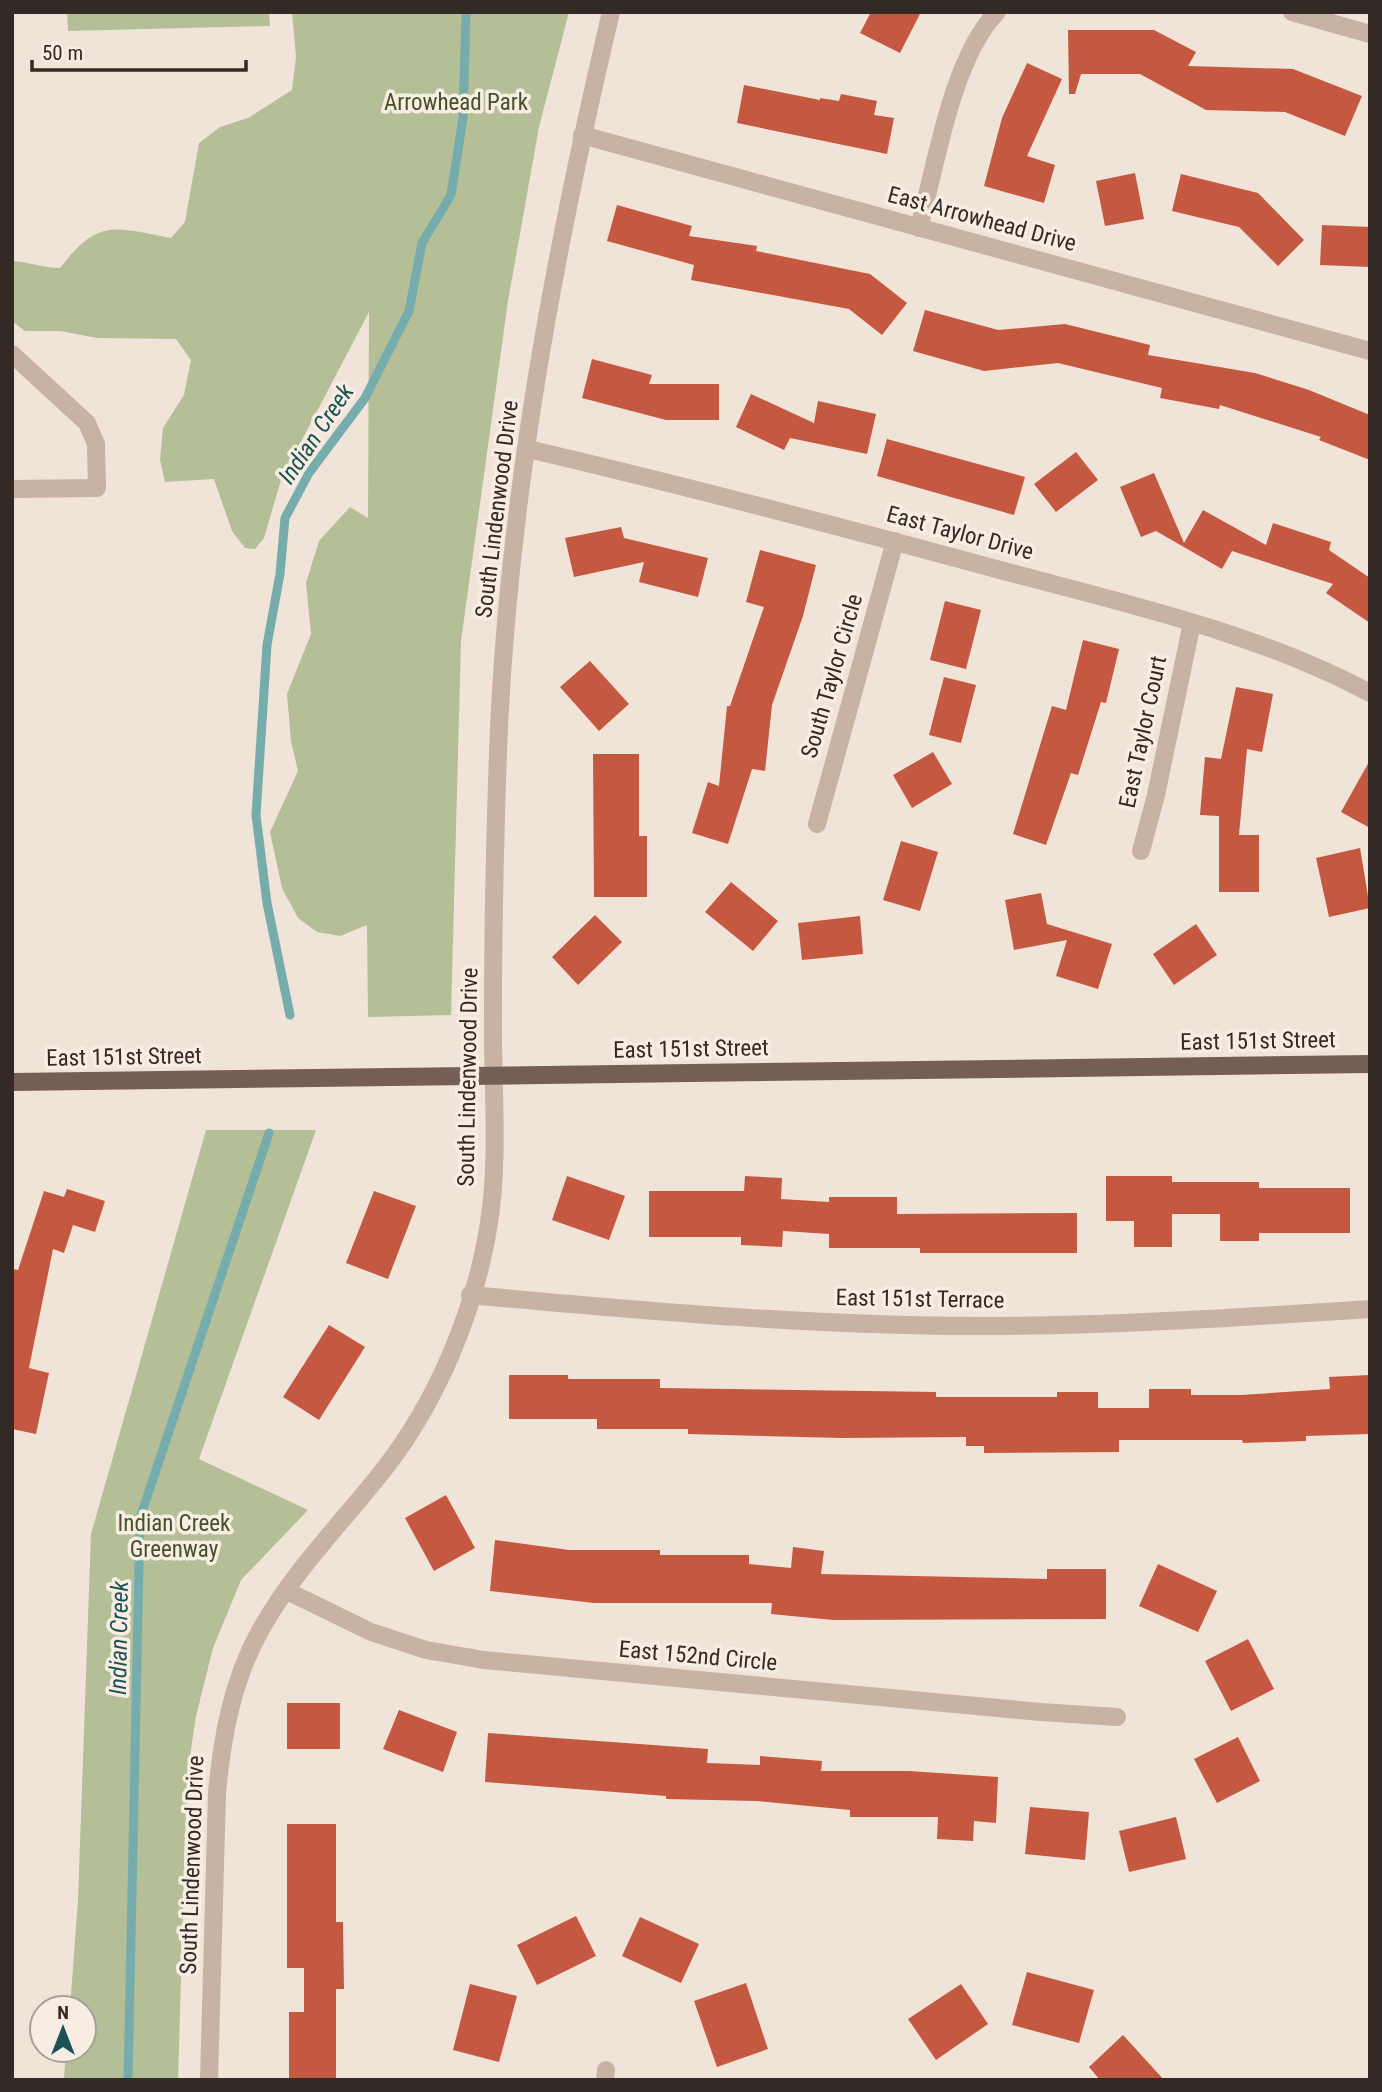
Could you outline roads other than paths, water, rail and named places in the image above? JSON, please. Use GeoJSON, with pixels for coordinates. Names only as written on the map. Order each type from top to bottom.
{"type":"FeatureCollection","features":[{"type":"Feature","properties":{"kind":"main road","name":"East 151st Street"},"geometry":{"type":"LineString","coordinates":[[12,1082],[1370,1064]]}},
{"type":"Feature","properties":{"kind":"street","name":"South Lindenwood Drive"},"geometry":{"type":"LineString","coordinates":[[209,2080],[217,1793],[221,1747],[235,1691],[259,1633],[325,1537],[389,1463],[424,1407],[456,1342],[488,1231],[494,1162],[492,1016],[498,748],[508,600],[551,287],[582,135],[611,12]]}},
{"type":"Feature","properties":{"kind":"street"},"geometry":{"type":"LineString","coordinates":[[919,228],[968,54],[986,23],[997,12]]}},
{"type":"Feature","properties":{"kind":"street"},"geometry":{"type":"LineString","coordinates":[[1292,12],[1370,34]]}},
{"type":"Feature","properties":{"kind":"street","name":"East Arrowhead Drive"},"geometry":{"type":"LineString","coordinates":[[582,135],[1370,351]]}},
{"type":"Feature","properties":{"kind":"street"},"geometry":{"type":"LineString","coordinates":[[12,354],[87,423],[96,444],[97,488],[12,489]]}},
{"type":"Feature","properties":{"kind":"street","name":"East Taylor Drive"},"geometry":{"type":"LineString","coordinates":[[528,449],[698,489],[1192,623],[1266,645],[1327,670],[1370,693]]}},
{"type":"Feature","properties":{"kind":"street","name":"South Taylor Circle"},"geometry":{"type":"LineString","coordinates":[[817,824],[895,541]]}},
{"type":"Feature","properties":{"kind":"street","name":"East Taylor Court"},"geometry":{"type":"LineString","coordinates":[[1141,851],[1156,795],[1192,623]]}},
{"type":"Feature","properties":{"kind":"street","name":"East 151st Terrace"},"geometry":{"type":"LineString","coordinates":[[470,1295],[793,1321],[996,1326],[1198,1320],[1370,1309]]}},
{"type":"Feature","properties":{"kind":"street","name":"East 152nd Circle"},"geometry":{"type":"LineString","coordinates":[[287,1591],[371,1632],[426,1650],[484,1660],[1117,1717]]}},
{"type":"Feature","properties":{"kind":"waterway","name":"Indian Creek"},"geometry":{"type":"LineString","coordinates":[[290,1015],[267,903],[256,815],[267,645],[280,574],[285,518],[309,473],[365,398],[409,311],[422,243],[451,195],[463,118],[466,12]]}},
{"type":"Feature","properties":{"kind":"waterway","name":"Indian Creek"},"geometry":{"type":"LineString","coordinates":[[128,2080],[140,1518],[269,1133]]}},
{"type":"Feature","properties":{"kind":"park label","name":"Arrowhead Park"},"geometry":{"type":"Point","coordinates":[456,102]}},
{"type":"Feature","properties":{"kind":"park label","name":"Indian Creek Greenway"},"geometry":{"type":"Point","coordinates":[174,1536]}}]}
